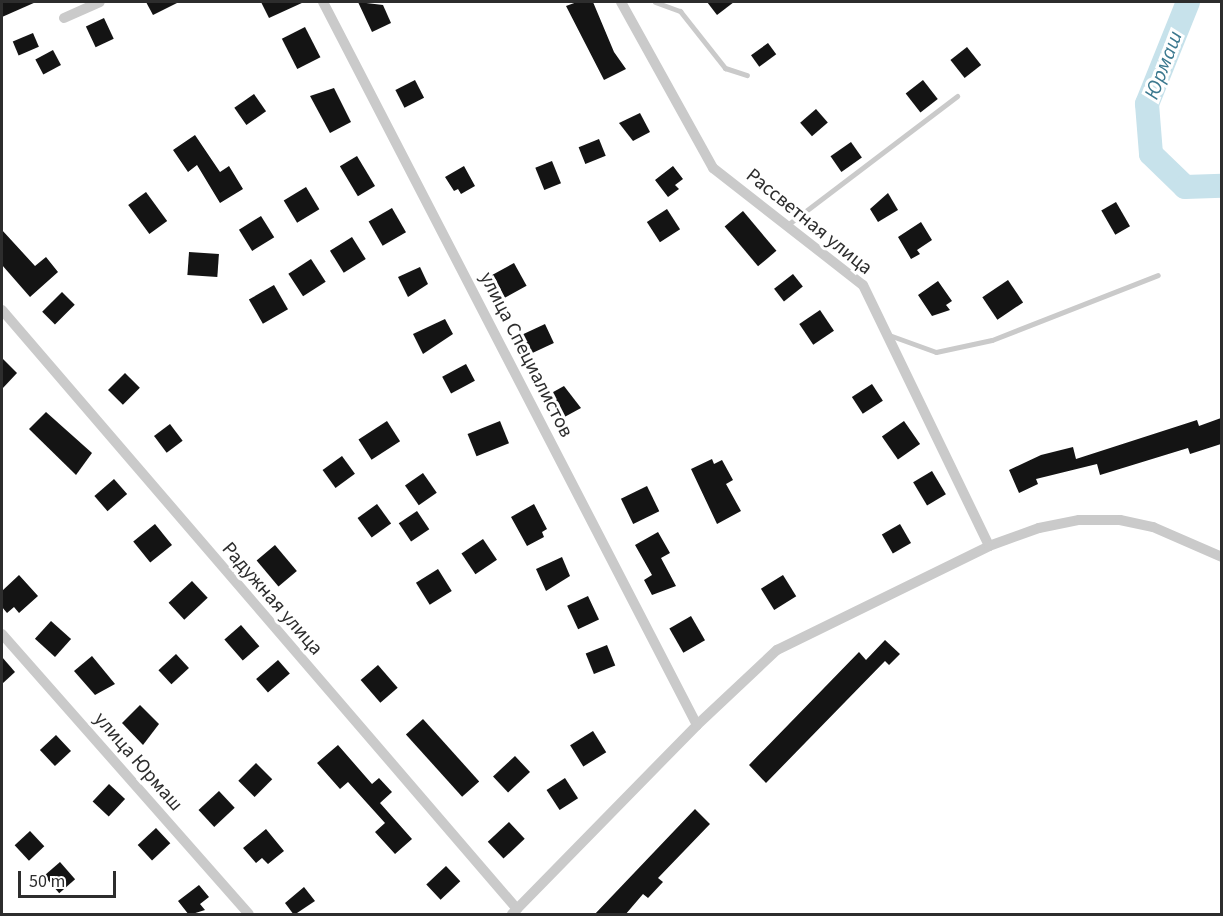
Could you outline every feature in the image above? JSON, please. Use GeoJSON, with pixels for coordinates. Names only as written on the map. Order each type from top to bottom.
{"type":"FeatureCollection","features":[{"type":"Feature","properties":{"kind":"street"},"geometry":{"type":"LineString","coordinates":[[64,18],[85,4],[100,2]]}},
{"type":"Feature","properties":{"kind":"street","name":"улица Специалистов"},"geometry":{"type":"LineString","coordinates":[[323,2],[697,725]]}},
{"type":"Feature","properties":{"kind":"street","name":"Рассветная улица"},"geometry":{"type":"LineString","coordinates":[[621,2],[713,168],[863,285],[989,546]]}},
{"type":"Feature","properties":{"kind":"street","name":"Радужная улица"},"geometry":{"type":"LineString","coordinates":[[2,310],[515,912]]}},
{"type":"Feature","properties":{"kind":"street"},"geometry":{"type":"LineString","coordinates":[[515,912],[697,725],[777,650],[989,546],[1039,528],[1079,520],[1120,520],[1153,527],[1221,557]]}},
{"type":"Feature","properties":{"kind":"street","name":"улица Юрмаш"},"geometry":{"type":"LineString","coordinates":[[2,633],[249,915]]}},
{"type":"Feature","properties":{"kind":"lane"},"geometry":{"type":"LineString","coordinates":[[655,2],[680,11],[725,68],[747,75]]}},
{"type":"Feature","properties":{"kind":"lane"},"geometry":{"type":"LineString","coordinates":[[786,225],[957,96]]}},
{"type":"Feature","properties":{"kind":"lane"},"geometry":{"type":"LineString","coordinates":[[888,335],[936,352],[992,340],[1158,275]]}},
{"type":"Feature","properties":{"kind":"building"},"geometry":{"type":"Polygon","coordinates":[[[2,2],[36,2],[2,17],[2,2]]]}},
{"type":"Feature","properties":{"kind":"building"},"geometry":{"type":"Polygon","coordinates":[[[146,2],[179,2],[153,15],[146,2]]]}},
{"type":"Feature","properties":{"kind":"building"},"geometry":{"type":"Polygon","coordinates":[[[261,2],[304,2],[269,18],[261,2]]]}},
{"type":"Feature","properties":{"kind":"building"},"geometry":{"type":"Polygon","coordinates":[[[358,2],[383,5],[391,23],[372,32],[358,2]]]}},
{"type":"Feature","properties":{"kind":"building"},"geometry":{"type":"Polygon","coordinates":[[[577,2],[593,2],[614,52],[626,69],[604,80],[566,6],[577,2]]]}},
{"type":"Feature","properties":{"kind":"building"},"geometry":{"type":"Polygon","coordinates":[[[707,2],[734,2],[717,15],[707,2]]]}},
{"type":"Feature","properties":{"kind":"building"},"geometry":{"type":"Polygon","coordinates":[[[104,18],[114,39],[96,47],[86,26],[104,18]]]}},
{"type":"Feature","properties":{"kind":"building"},"geometry":{"type":"Polygon","coordinates":[[[305,27],[320,57],[297,69],[282,39],[305,27]]]}},
{"type":"Feature","properties":{"kind":"building"},"geometry":{"type":"Polygon","coordinates":[[[33,33],[39,47],[19,55],[13,42],[33,33]]]}},
{"type":"Feature","properties":{"kind":"building"},"geometry":{"type":"Polygon","coordinates":[[[768,43],[776,54],[759,67],[751,55],[768,43]]]}},
{"type":"Feature","properties":{"kind":"building"},"geometry":{"type":"Polygon","coordinates":[[[967,47],[981,65],[965,78],[950,60],[967,47]]]}},
{"type":"Feature","properties":{"kind":"building"},"geometry":{"type":"Polygon","coordinates":[[[53,50],[61,65],[43,74],[35,59],[53,50]]]}},
{"type":"Feature","properties":{"kind":"building"},"geometry":{"type":"Polygon","coordinates":[[[415,80],[424,98],[404,108],[395,90],[415,80]]]}},
{"type":"Feature","properties":{"kind":"building"},"geometry":{"type":"Polygon","coordinates":[[[923,80],[938,99],[920,112],[906,94],[923,80]]]}},
{"type":"Feature","properties":{"kind":"building"},"geometry":{"type":"Polygon","coordinates":[[[334,88],[351,122],[330,133],[310,96],[334,88]]]}},
{"type":"Feature","properties":{"kind":"building"},"geometry":{"type":"Polygon","coordinates":[[[254,94],[266,111],[246,125],[234,108],[254,94]]]}},
{"type":"Feature","properties":{"kind":"building"},"geometry":{"type":"Polygon","coordinates":[[[816,109],[828,123],[812,136],[800,123],[816,109]]]}},
{"type":"Feature","properties":{"kind":"building"},"geometry":{"type":"Polygon","coordinates":[[[640,113],[650,132],[633,141],[619,123],[640,113]]]}},
{"type":"Feature","properties":{"kind":"building"},"geometry":{"type":"Polygon","coordinates":[[[195,135],[220,172],[229,166],[243,189],[220,203],[197,165],[188,172],[173,150],[195,135]]]}},
{"type":"Feature","properties":{"kind":"building"},"geometry":{"type":"Polygon","coordinates":[[[599,139],[606,156],[585,164],[579,147],[599,139]]]}},
{"type":"Feature","properties":{"kind":"building"},"geometry":{"type":"Polygon","coordinates":[[[851,142],[862,158],[841,172],[831,156],[851,142]]]}},
{"type":"Feature","properties":{"kind":"building"},"geometry":{"type":"Polygon","coordinates":[[[357,156],[375,186],[358,196],[340,166],[357,156]]]}},
{"type":"Feature","properties":{"kind":"building"},"geometry":{"type":"Polygon","coordinates":[[[552,161],[561,183],[544,190],[535,168],[552,161]]]}},
{"type":"Feature","properties":{"kind":"building"},"geometry":{"type":"Polygon","coordinates":[[[464,166],[475,186],[461,194],[458,189],[454,191],[445,177],[464,166]]]}},
{"type":"Feature","properties":{"kind":"building"},"geometry":{"type":"Polygon","coordinates":[[[673,166],[683,179],[675,185],[679,189],[668,197],[655,180],[673,166]]]}},
{"type":"Feature","properties":{"kind":"building"},"geometry":{"type":"Polygon","coordinates":[[[306,187],[319,209],[297,223],[284,200],[306,187]]]}},
{"type":"Feature","properties":{"kind":"building"},"geometry":{"type":"Polygon","coordinates":[[[146,192],[167,221],[149,234],[128,205],[146,192]]]}},
{"type":"Feature","properties":{"kind":"building"},"geometry":{"type":"Polygon","coordinates":[[[888,193],[898,210],[878,222],[870,209],[888,193]]]}},
{"type":"Feature","properties":{"kind":"building"},"geometry":{"type":"Polygon","coordinates":[[[1116,202],[1130,226],[1115,235],[1101,211],[1116,202]]]}},
{"type":"Feature","properties":{"kind":"building"},"geometry":{"type":"Polygon","coordinates":[[[392,208],[406,232],[383,246],[369,221],[392,208]]]}},
{"type":"Feature","properties":{"kind":"building"},"geometry":{"type":"Polygon","coordinates":[[[667,209],[680,229],[660,242],[647,222],[667,209]]]}},
{"type":"Feature","properties":{"kind":"building"},"geometry":{"type":"Polygon","coordinates":[[[743,211],[776,251],[758,266],[725,226],[743,211]]]}},
{"type":"Feature","properties":{"kind":"building"},"geometry":{"type":"Polygon","coordinates":[[[261,216],[274,237],[252,251],[239,230],[261,216]]]}},
{"type":"Feature","properties":{"kind":"building"},"geometry":{"type":"Polygon","coordinates":[[[921,222],[932,240],[917,250],[920,254],[911,259],[898,237],[921,222]]]}},
{"type":"Feature","properties":{"kind":"building"},"geometry":{"type":"Polygon","coordinates":[[[2,230],[35,266],[46,257],[58,272],[30,297],[2,265],[2,230]]]}},
{"type":"Feature","properties":{"kind":"building"},"geometry":{"type":"Polygon","coordinates":[[[352,237],[366,259],[344,273],[330,251],[352,237]]]}},
{"type":"Feature","properties":{"kind":"building"},"geometry":{"type":"Polygon","coordinates":[[[189,252],[219,254],[217,277],[187,275],[189,252]]]}},
{"type":"Feature","properties":{"kind":"building"},"geometry":{"type":"Polygon","coordinates":[[[311,259],[326,282],[303,296],[288,274],[311,259]]]}},
{"type":"Feature","properties":{"kind":"building"},"geometry":{"type":"Polygon","coordinates":[[[514,263],[527,286],[505,298],[492,275],[514,263]]]}},
{"type":"Feature","properties":{"kind":"building"},"geometry":{"type":"Polygon","coordinates":[[[420,267],[428,284],[408,297],[398,277],[420,267]]]}},
{"type":"Feature","properties":{"kind":"building"},"geometry":{"type":"Polygon","coordinates":[[[793,274],[803,287],[784,301],[774,289],[793,274]]]}},
{"type":"Feature","properties":{"kind":"building"},"geometry":{"type":"Polygon","coordinates":[[[1008,280],[1023,302],[997,320],[982,297],[1008,280]]]}},
{"type":"Feature","properties":{"kind":"building"},"geometry":{"type":"Polygon","coordinates":[[[938,281],[952,301],[946,305],[950,310],[932,316],[918,295],[938,281]]]}},
{"type":"Feature","properties":{"kind":"building"},"geometry":{"type":"Polygon","coordinates":[[[274,285],[288,309],[263,324],[249,300],[274,285]]]}},
{"type":"Feature","properties":{"kind":"building"},"geometry":{"type":"Polygon","coordinates":[[[62,292],[75,305],[55,325],[42,312],[62,292]]]}},
{"type":"Feature","properties":{"kind":"building"},"geometry":{"type":"Polygon","coordinates":[[[820,310],[834,331],[813,345],[799,324],[820,310]]]}},
{"type":"Feature","properties":{"kind":"building"},"geometry":{"type":"Polygon","coordinates":[[[445,319],[453,334],[423,354],[413,334],[445,319]]]}},
{"type":"Feature","properties":{"kind":"building"},"geometry":{"type":"Polygon","coordinates":[[[545,324],[554,343],[525,357],[516,338],[545,324]]]}},
{"type":"Feature","properties":{"kind":"building"},"geometry":{"type":"Polygon","coordinates":[[[2,358],[17,373],[2,389],[2,358]]]}},
{"type":"Feature","properties":{"kind":"building"},"geometry":{"type":"Polygon","coordinates":[[[466,364],[475,381],[451,393],[442,377],[466,364]]]}},
{"type":"Feature","properties":{"kind":"building"},"geometry":{"type":"Polygon","coordinates":[[[125,373],[140,388],[123,405],[108,390],[125,373]]]}},
{"type":"Feature","properties":{"kind":"building"},"geometry":{"type":"Polygon","coordinates":[[[872,384],[883,401],[863,414],[852,397],[872,384]]]}},
{"type":"Feature","properties":{"kind":"building"},"geometry":{"type":"Polygon","coordinates":[[[564,386],[581,408],[559,420],[546,396],[564,386]]]}},
{"type":"Feature","properties":{"kind":"building"},"geometry":{"type":"Polygon","coordinates":[[[46,412],[92,453],[76,475],[29,429],[46,412]]]}},
{"type":"Feature","properties":{"kind":"building"},"geometry":{"type":"Polygon","coordinates":[[[1221,418],[1221,444],[1190,454],[1188,448],[1100,475],[1097,464],[1036,479],[1038,484],[1019,493],[1009,470],[1041,455],[1073,447],[1076,459],[1197,420],[1199,426],[1221,418]]]}},
{"type":"Feature","properties":{"kind":"building"},"geometry":{"type":"Polygon","coordinates":[[[387,421],[400,441],[372,460],[358,440],[387,421]]]}},
{"type":"Feature","properties":{"kind":"building"},"geometry":{"type":"Polygon","coordinates":[[[500,421],[509,443],[477,456],[468,434],[500,421]]]}},
{"type":"Feature","properties":{"kind":"building"},"geometry":{"type":"Polygon","coordinates":[[[904,421],[920,444],[898,459],[882,436],[904,421]]]}},
{"type":"Feature","properties":{"kind":"building"},"geometry":{"type":"Polygon","coordinates":[[[170,424],[183,441],[167,453],[154,436],[170,424]]]}},
{"type":"Feature","properties":{"kind":"building"},"geometry":{"type":"Polygon","coordinates":[[[342,456],[355,474],[336,488],[323,470],[342,456]]]}},
{"type":"Feature","properties":{"kind":"building"},"geometry":{"type":"Polygon","coordinates":[[[712,459],[714,464],[722,460],[733,480],[726,484],[741,511],[717,524],[691,469],[712,459]]]}},
{"type":"Feature","properties":{"kind":"building"},"geometry":{"type":"Polygon","coordinates":[[[932,471],[946,494],[927,505],[913,482],[932,471]]]}},
{"type":"Feature","properties":{"kind":"building"},"geometry":{"type":"Polygon","coordinates":[[[423,473],[437,493],[419,505],[405,486],[423,473]]]}},
{"type":"Feature","properties":{"kind":"building"},"geometry":{"type":"Polygon","coordinates":[[[114,479],[127,494],[107,511],[94,496],[114,479]]]}},
{"type":"Feature","properties":{"kind":"building"},"geometry":{"type":"Polygon","coordinates":[[[647,486],[659,511],[633,524],[621,499],[647,486]]]}},
{"type":"Feature","properties":{"kind":"building"},"geometry":{"type":"Polygon","coordinates":[[[377,504],[391,523],[372,538],[358,518],[377,504]]]}},
{"type":"Feature","properties":{"kind":"building"},"geometry":{"type":"Polygon","coordinates":[[[534,504],[547,529],[542,532],[544,537],[527,546],[511,517],[534,504]]]}},
{"type":"Feature","properties":{"kind":"building"},"geometry":{"type":"Polygon","coordinates":[[[417,511],[429,529],[411,542],[399,523],[417,511]]]}},
{"type":"Feature","properties":{"kind":"building"},"geometry":{"type":"Polygon","coordinates":[[[155,524],[172,545],[150,563],[133,542],[155,524]]]}},
{"type":"Feature","properties":{"kind":"building"},"geometry":{"type":"Polygon","coordinates":[[[900,524],[911,543],[893,554],[882,534],[900,524]]]}},
{"type":"Feature","properties":{"kind":"building"},"geometry":{"type":"Polygon","coordinates":[[[658,532],[670,553],[661,558],[676,586],[652,595],[644,580],[652,575],[635,545],[658,532]]]}},
{"type":"Feature","properties":{"kind":"building"},"geometry":{"type":"Polygon","coordinates":[[[483,539],[497,560],[475,574],[461,554],[483,539]]]}},
{"type":"Feature","properties":{"kind":"building"},"geometry":{"type":"Polygon","coordinates":[[[275,545],[297,571],[278,586],[257,560],[275,545]]]}},
{"type":"Feature","properties":{"kind":"building"},"geometry":{"type":"Polygon","coordinates":[[[562,557],[570,576],[546,591],[536,569],[562,557]]]}},
{"type":"Feature","properties":{"kind":"building"},"geometry":{"type":"Polygon","coordinates":[[[438,569],[452,591],[430,605],[416,583],[438,569]]]}},
{"type":"Feature","properties":{"kind":"building"},"geometry":{"type":"Polygon","coordinates":[[[19,575],[38,596],[19,613],[14,607],[7,613],[2,607],[2,591],[19,575]]]}},
{"type":"Feature","properties":{"kind":"building"},"geometry":{"type":"Polygon","coordinates":[[[783,575],[796,596],[774,610],[761,589],[783,575]]]}},
{"type":"Feature","properties":{"kind":"building"},"geometry":{"type":"Polygon","coordinates":[[[192,581],[208,598],[184,620],[169,603],[192,581]]]}},
{"type":"Feature","properties":{"kind":"building"},"geometry":{"type":"Polygon","coordinates":[[[588,596],[599,620],[578,629],[567,606],[588,596]]]}},
{"type":"Feature","properties":{"kind":"building"},"geometry":{"type":"Polygon","coordinates":[[[691,616],[705,640],[683,653],[669,628],[691,616]]]}},
{"type":"Feature","properties":{"kind":"building"},"geometry":{"type":"Polygon","coordinates":[[[51,621],[71,639],[55,657],[35,639],[51,621]]]}},
{"type":"Feature","properties":{"kind":"building"},"geometry":{"type":"Polygon","coordinates":[[[241,625],[259,646],[243,661],[224,639],[241,625]]]}},
{"type":"Feature","properties":{"kind":"building"},"geometry":{"type":"Polygon","coordinates":[[[885,640],[900,654],[889,665],[885,661],[766,783],[749,765],[859,652],[866,660],[885,640]]]}},
{"type":"Feature","properties":{"kind":"building"},"geometry":{"type":"Polygon","coordinates":[[[607,645],[615,665],[594,674],[586,654],[607,645]]]}},
{"type":"Feature","properties":{"kind":"building"},"geometry":{"type":"Polygon","coordinates":[[[176,654],[189,668],[171,684],[158,670],[176,654]]]}},
{"type":"Feature","properties":{"kind":"building"},"geometry":{"type":"Polygon","coordinates":[[[92,656],[115,684],[95,695],[74,671],[92,656]]]}},
{"type":"Feature","properties":{"kind":"building"},"geometry":{"type":"Polygon","coordinates":[[[2,657],[15,672],[2,684],[2,657]]]}},
{"type":"Feature","properties":{"kind":"building"},"geometry":{"type":"Polygon","coordinates":[[[278,660],[290,674],[268,693],[256,679],[278,660]]]}},
{"type":"Feature","properties":{"kind":"building"},"geometry":{"type":"Polygon","coordinates":[[[378,665],[398,688],[380,703],[361,680],[378,665]]]}},
{"type":"Feature","properties":{"kind":"building"},"geometry":{"type":"Polygon","coordinates":[[[140,705],[159,724],[143,745],[122,723],[140,705]]]}},
{"type":"Feature","properties":{"kind":"building"},"geometry":{"type":"Polygon","coordinates":[[[423,719],[479,781],[462,797],[406,734],[423,719]]]}},
{"type":"Feature","properties":{"kind":"building"},"geometry":{"type":"Polygon","coordinates":[[[593,731],[606,752],[583,767],[570,745],[593,731]]]}},
{"type":"Feature","properties":{"kind":"building"},"geometry":{"type":"Polygon","coordinates":[[[56,735],[71,751],[55,766],[40,750],[56,735]]]}},
{"type":"Feature","properties":{"kind":"building"},"geometry":{"type":"Polygon","coordinates":[[[338,745],[372,784],[379,778],[392,792],[380,803],[412,839],[395,854],[375,832],[385,823],[348,782],[340,789],[317,763],[338,745]]]}},
{"type":"Feature","properties":{"kind":"building"},"geometry":{"type":"Polygon","coordinates":[[[515,756],[530,772],[508,793],[493,776],[515,756]]]}},
{"type":"Feature","properties":{"kind":"building"},"geometry":{"type":"Polygon","coordinates":[[[256,763],[272,779],[255,797],[238,781],[256,763]]]}},
{"type":"Feature","properties":{"kind":"building"},"geometry":{"type":"Polygon","coordinates":[[[565,778],[578,798],[560,810],[547,790],[565,778]]]}},
{"type":"Feature","properties":{"kind":"building"},"geometry":{"type":"Polygon","coordinates":[[[109,784],[125,799],[109,817],[93,802],[109,784]]]}},
{"type":"Feature","properties":{"kind":"building"},"geometry":{"type":"Polygon","coordinates":[[[219,791],[235,808],[214,827],[199,810],[219,791]]]}},
{"type":"Feature","properties":{"kind":"building"},"geometry":{"type":"Polygon","coordinates":[[[695,809],[710,824],[658,878],[663,882],[648,898],[643,894],[625,915],[594,915],[695,809]]]}},
{"type":"Feature","properties":{"kind":"building"},"geometry":{"type":"Polygon","coordinates":[[[509,822],[525,839],[503,859],[488,842],[509,822]]]}},
{"type":"Feature","properties":{"kind":"building"},"geometry":{"type":"Polygon","coordinates":[[[156,828],[170,843],[152,860],[138,845],[156,828]]]}},
{"type":"Feature","properties":{"kind":"building"},"geometry":{"type":"Polygon","coordinates":[[[266,829],[284,851],[268,864],[262,858],[256,863],[243,848],[266,829]]]}},
{"type":"Feature","properties":{"kind":"building"},"geometry":{"type":"Polygon","coordinates":[[[30,831],[44,846],[29,861],[15,845],[30,831]]]}},
{"type":"Feature","properties":{"kind":"building"},"geometry":{"type":"Polygon","coordinates":[[[60,862],[75,879],[59,893],[44,876],[60,862]]]}},
{"type":"Feature","properties":{"kind":"building"},"geometry":{"type":"Polygon","coordinates":[[[446,866],[460,881],[441,900],[426,884],[446,866]]]}},
{"type":"Feature","properties":{"kind":"building"},"geometry":{"type":"Polygon","coordinates":[[[199,885],[209,897],[200,904],[205,910],[189,915],[178,901],[199,885]]]}},
{"type":"Feature","properties":{"kind":"building"},"geometry":{"type":"Polygon","coordinates":[[[304,887],[315,901],[294,915],[285,903],[304,887]]]}},
{"type":"Feature","properties":{"kind":"waterway","name":"Юрмаш"},"geometry":{"type":"LineString","coordinates":[[1188,2],[1147,104],[1151,154],[1185,187],[1222,186]]}}]}
